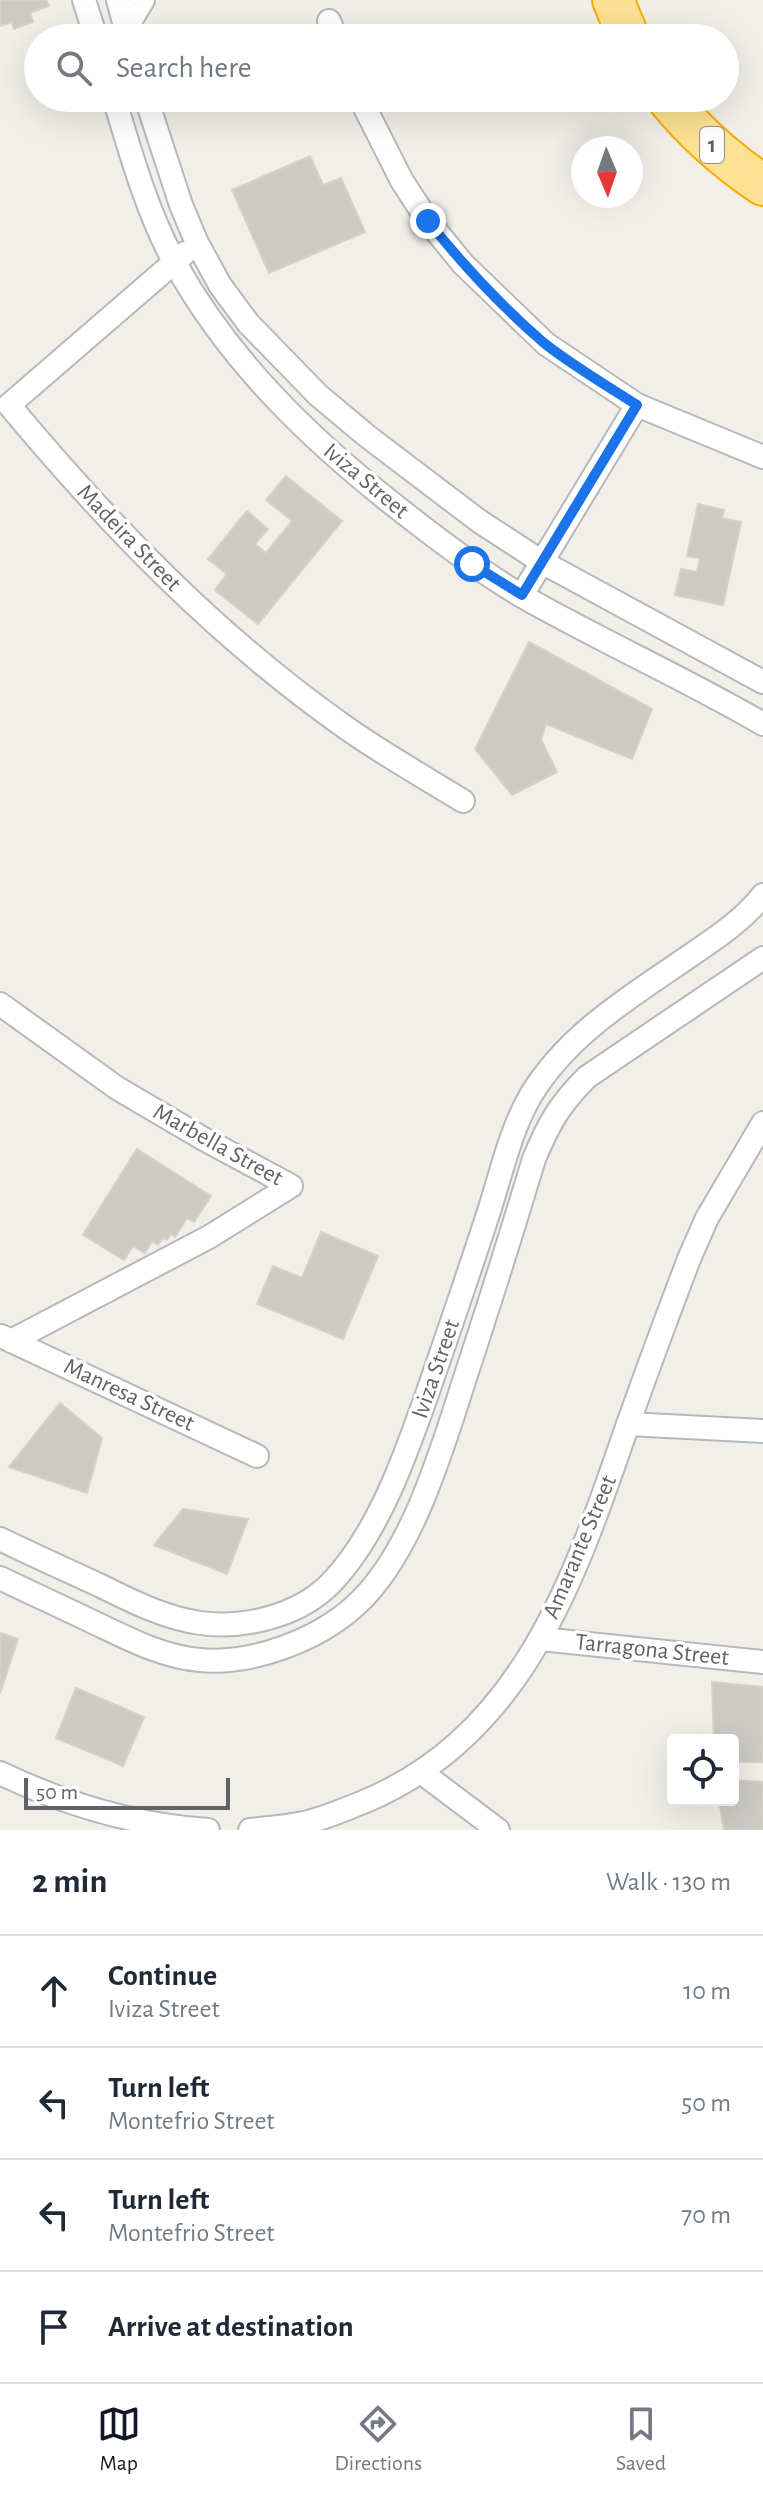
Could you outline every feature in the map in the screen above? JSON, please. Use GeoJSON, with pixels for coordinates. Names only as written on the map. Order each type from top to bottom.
{"type":"FeatureCollection","features":[{"type":"Feature","properties":{"kind":"highway"},"geometry":{"type":"LineString","coordinates":[[613,0],[623,24]]}},
{"type":"Feature","properties":{"kind":"highway","name":"1"},"geometry":{"type":"LineString","coordinates":[[678,112],[731,163],[763,185]]}},
{"type":"Feature","properties":{"kind":"street"},"geometry":{"type":"LineString","coordinates":[[84,0],[92,24]]}},
{"type":"Feature","properties":{"kind":"street"},"geometry":{"type":"LineString","coordinates":[[118,0],[123,24]]}},
{"type":"Feature","properties":{"kind":"street"},"geometry":{"type":"LineString","coordinates":[[131,24],[143,0]]}},
{"type":"Feature","properties":{"kind":"street","name":"Iviza Street"},"geometry":{"type":"LineString","coordinates":[[118,112],[141,183],[174,262],[201,306],[294,418],[330,453],[472,564],[522,595],[763,724]]}},
{"type":"Feature","properties":{"kind":"street","name":"Iviza Street"},"geometry":{"type":"LineString","coordinates":[[150,112],[197,243],[220,285],[248,323],[318,395],[479,521],[542,562],[763,682]]}},
{"type":"Feature","properties":{"kind":"street"},"geometry":{"type":"LineString","coordinates":[[367,112],[402,181],[428,221],[505,308],[546,344],[637,405],[763,457]]}},
{"type":"Feature","properties":{"kind":"street","name":"Madeira Street"},"geometry":{"type":"LineString","coordinates":[[197,243],[9,405],[97,507],[198,608],[295,690],[347,729],[463,801]]}},
{"type":"Feature","properties":{"kind":"street"},"geometry":{"type":"LineString","coordinates":[[522,595],[637,405]]}},
{"type":"Feature","properties":{"kind":"street","name":"Iviza Street"},"geometry":{"type":"LineString","coordinates":[[0,1539],[134,1602],[172,1617],[202,1623],[242,1624],[277,1615],[304,1603],[328,1586],[373,1523],[407,1451],[518,1119],[533,1093],[560,1056],[593,1024],[735,924],[763,895]]}},
{"type":"Feature","properties":{"kind":"street","name":"Iviza Street"},"geometry":{"type":"LineString","coordinates":[[0,1578],[163,1653],[198,1660],[221,1661],[261,1656],[330,1624],[357,1605],[405,1537],[436,1466],[534,1159],[547,1128],[564,1100],[587,1077],[763,958]]}},
{"type":"Feature","properties":{"kind":"street","name":"Marbella Street"},"geometry":{"type":"LineString","coordinates":[[0,1004],[117,1088],[291,1186],[209,1237],[5,1339]]}},
{"type":"Feature","properties":{"kind":"street","name":"Amarante Street"},"geometry":{"type":"LineString","coordinates":[[250,1830],[305,1827],[386,1793],[421,1772],[460,1742],[491,1711],[517,1678],[541,1639],[587,1539],[689,1259],[707,1218],[760,1130]]}},
{"type":"Feature","properties":{"kind":"street","name":"Manresa Street"},"geometry":{"type":"LineString","coordinates":[[5,1339],[257,1456]]}},
{"type":"Feature","properties":{"kind":"street"},"geometry":{"type":"LineString","coordinates":[[628,1424],[763,1431]]}},
{"type":"Feature","properties":{"kind":"street","name":"Tarragona Street"},"geometry":{"type":"LineString","coordinates":[[541,1639],[763,1662]]}},
{"type":"Feature","properties":{"kind":"street"},"geometry":{"type":"LineString","coordinates":[[421,1772],[498,1830]]}},
{"type":"Feature","properties":{"kind":"street"},"geometry":{"type":"LineString","coordinates":[[0,1773],[110,1815],[163,1827],[208,1830]]}},
{"type":"Feature","properties":{"kind":"building"},"geometry":{"type":"Polygon","coordinates":[[[0,0],[46,0],[49,6],[30,13],[33,22],[14,29],[12,22],[0,26],[0,0]]]}},
{"type":"Feature","properties":{"kind":"building"},"geometry":{"type":"Polygon","coordinates":[[[310,156],[323,185],[341,178],[365,232],[269,273],[232,190],[310,156]]]}},
{"type":"Feature","properties":{"kind":"building"},"geometry":{"type":"Polygon","coordinates":[[[286,476],[342,521],[258,624],[215,590],[227,574],[208,559],[247,511],[268,529],[255,544],[266,553],[292,521],[266,500],[286,476]]]}},
{"type":"Feature","properties":{"kind":"building"},"geometry":{"type":"Polygon","coordinates":[[[698,504],[724,510],[722,518],[741,522],[723,605],[675,595],[681,569],[697,572],[700,558],[687,556],[698,504]]]}},
{"type":"Feature","properties":{"kind":"building"},"geometry":{"type":"Polygon","coordinates":[[[529,642],[652,709],[632,759],[546,724],[541,740],[557,772],[512,795],[475,749],[529,642]]]}},
{"type":"Feature","properties":{"kind":"building"},"geometry":{"type":"Polygon","coordinates":[[[137,1149],[211,1196],[194,1222],[187,1218],[175,1237],[171,1234],[158,1245],[152,1241],[145,1253],[133,1246],[124,1260],[83,1235],[137,1149]]]}},
{"type":"Feature","properties":{"kind":"building"},"geometry":{"type":"Polygon","coordinates":[[[321,1232],[378,1256],[343,1339],[257,1304],[273,1266],[302,1278],[321,1232]]]}},
{"type":"Feature","properties":{"kind":"building"},"geometry":{"type":"Polygon","coordinates":[[[60,1403],[102,1438],[87,1493],[9,1467],[60,1403]]]}},
{"type":"Feature","properties":{"kind":"building"},"geometry":{"type":"Polygon","coordinates":[[[183,1509],[248,1519],[227,1574],[154,1545],[183,1509]]]}},
{"type":"Feature","properties":{"kind":"building"},"geometry":{"type":"Polygon","coordinates":[[[0,1633],[18,1639],[0,1693],[0,1633]]]}},
{"type":"Feature","properties":{"kind":"building"},"geometry":{"type":"Polygon","coordinates":[[[712,1682],[763,1687],[763,1762],[739,1762],[739,1734],[714,1734],[712,1682]]]}},
{"type":"Feature","properties":{"kind":"building"},"geometry":{"type":"Polygon","coordinates":[[[76,1688],[144,1717],[123,1766],[56,1738],[76,1688]]]}},
{"type":"Feature","properties":{"kind":"building"},"geometry":{"type":"Polygon","coordinates":[[[739,1780],[763,1782],[763,1830],[724,1830],[720,1806],[739,1806],[739,1780]]]}},
{"type":"Feature","properties":{"kind":"route"},"geometry":{"type":"LineString","coordinates":[[428,221],[505,308],[546,344],[637,405],[522,595],[472,564]]}}]}
